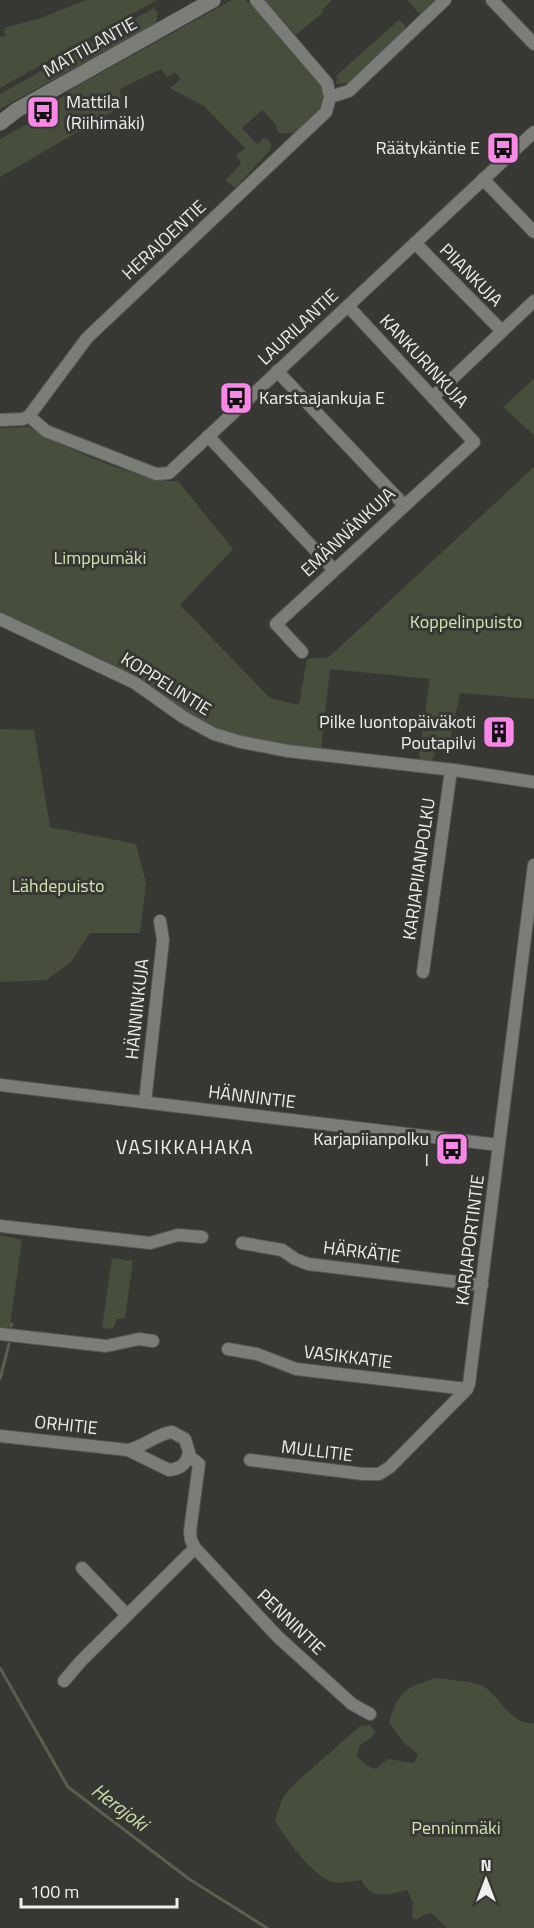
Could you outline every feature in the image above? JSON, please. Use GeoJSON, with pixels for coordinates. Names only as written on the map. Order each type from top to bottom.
{"type":"FeatureCollection","features":[{"type":"Feature","properties":{"kind":"street","name":"MATTILANTIE"},"geometry":{"type":"LineString","coordinates":[[0,123],[17,110],[213,0]]}},
{"type":"Feature","properties":{"kind":"street"},"geometry":{"type":"LineString","coordinates":[[256,0],[327,83],[330,97],[349,91],[445,0]]}},
{"type":"Feature","properties":{"kind":"street"},"geometry":{"type":"LineString","coordinates":[[492,0],[534,44]]}},
{"type":"Feature","properties":{"kind":"street","name":"HERAJOENTIE"},"geometry":{"type":"LineString","coordinates":[[28,416],[87,338],[326,112],[330,97]]}},
{"type":"Feature","properties":{"kind":"street","name":"MATTILANTIE"},"geometry":{"type":"LineString","coordinates":[[0,116],[17,110]]}},
{"type":"Feature","properties":{"kind":"street","name":"LAURILANTIE"},"geometry":{"type":"LineString","coordinates":[[28,416],[46,431],[156,474],[169,473],[534,132]]}},
{"type":"Feature","properties":{"kind":"street"},"geometry":{"type":"LineString","coordinates":[[483,179],[534,232]]}},
{"type":"Feature","properties":{"kind":"street","name":"PIIANKUJA"},"geometry":{"type":"LineString","coordinates":[[415,243],[502,332]]}},
{"type":"Feature","properties":{"kind":"street"},"geometry":{"type":"LineString","coordinates":[[433,397],[534,301]]}},
{"type":"Feature","properties":{"kind":"street","name":"KANKURINKUJA"},"geometry":{"type":"LineString","coordinates":[[348,306],[474,442]]}},
{"type":"Feature","properties":{"kind":"street"},"geometry":{"type":"LineString","coordinates":[[277,371],[404,505]]}},
{"type":"Feature","properties":{"kind":"street"},"geometry":{"type":"LineString","coordinates":[[0,420],[23,419],[28,416]]}},
{"type":"Feature","properties":{"kind":"street"},"geometry":{"type":"LineString","coordinates":[[208,436],[334,570]]}},
{"type":"Feature","properties":{"kind":"street","name":"EMÄNNÄNKUJA"},"geometry":{"type":"LineString","coordinates":[[302,652],[276,624],[474,442]]}},
{"type":"Feature","properties":{"kind":"street","name":"KOPPELINTIE"},"geometry":{"type":"LineString","coordinates":[[0,619],[135,683],[183,717],[214,734],[277,749],[534,782]]}},
{"type":"Feature","properties":{"kind":"street","name":"KARJAPIIANPOLKU"},"geometry":{"type":"LineString","coordinates":[[423,972],[451,770]]}},
{"type":"Feature","properties":{"kind":"street","name":"KARJAPORTINTIE"},"geometry":{"type":"LineString","coordinates":[[466,1389],[471,1377],[534,865]]}},
{"type":"Feature","properties":{"kind":"street","name":"HÄNNINKUJA"},"geometry":{"type":"LineString","coordinates":[[145,1102],[163,940],[160,921]]}},
{"type":"Feature","properties":{"kind":"street","name":"HÄNNINTIE"},"geometry":{"type":"LineString","coordinates":[[0,1085],[500,1145]]}},
{"type":"Feature","properties":{"kind":"street"},"geometry":{"type":"LineString","coordinates":[[0,1226],[150,1243],[178,1234],[202,1238]]}},
{"type":"Feature","properties":{"kind":"street","name":"HÄRKÄTIE"},"geometry":{"type":"LineString","coordinates":[[242,1243],[282,1250],[308,1264],[482,1285]]}},
{"type":"Feature","properties":{"kind":"street"},"geometry":{"type":"LineString","coordinates":[[0,1334],[106,1346],[139,1339],[153,1341]]}},
{"type":"Feature","properties":{"kind":"street","name":"VASIKKATIE"},"geometry":{"type":"LineString","coordinates":[[228,1350],[257,1354],[296,1369],[466,1389]]}},
{"type":"Feature","properties":{"kind":"street","name":"MULLITIE"},"geometry":{"type":"LineString","coordinates":[[250,1460],[379,1474],[390,1467],[466,1389]]}},
{"type":"Feature","properties":{"kind":"street","name":"ORHITIE"},"geometry":{"type":"LineString","coordinates":[[0,1436],[128,1450],[139,1448],[161,1435],[172,1432],[185,1439],[189,1456],[180,1468],[169,1470],[128,1450]]}},
{"type":"Feature","properties":{"kind":"street"},"geometry":{"type":"LineString","coordinates":[[64,1681],[81,1661],[195,1548],[190,1532],[199,1464],[189,1456]]}},
{"type":"Feature","properties":{"kind":"street","name":"PENNINTIE"},"geometry":{"type":"LineString","coordinates":[[195,1548],[278,1637],[352,1704],[370,1714]]}},
{"type":"Feature","properties":{"kind":"street"},"geometry":{"type":"LineString","coordinates":[[82,1568],[127,1615]]}},
{"type":"Feature","properties":{"kind":"green space"},"geometry":{"type":"Polygon","coordinates":[[[86,0],[157,0],[0,88],[0,37],[5,36],[4,28],[41,18],[86,0]]]}},
{"type":"Feature","properties":{"kind":"green space"},"geometry":{"type":"Polygon","coordinates":[[[232,0],[245,0],[254,7],[320,82],[322,92],[321,102],[313,120],[297,132],[278,132],[276,125],[262,110],[242,128],[257,144],[264,138],[267,139],[271,144],[271,149],[235,188],[225,180],[240,165],[241,162],[236,156],[245,148],[204,106],[170,88],[181,79],[175,72],[167,77],[161,69],[120,89],[122,106],[0,177],[0,139],[51,111],[49,107],[75,87],[232,0]]]}},
{"type":"Feature","properties":{"kind":"green space"},"geometry":{"type":"Polygon","coordinates":[[[264,0],[332,0],[322,10],[323,12],[296,35],[264,0]]]}},
{"type":"Feature","properties":{"kind":"green space"},"geometry":{"type":"Polygon","coordinates":[[[407,0],[435,0],[420,14],[407,0]]]}},
{"type":"Feature","properties":{"kind":"green space"},"geometry":{"type":"Polygon","coordinates":[[[154,8],[158,13],[156,23],[0,109],[0,94],[154,8]]]}},
{"type":"Feature","properties":{"kind":"green space"},"geometry":{"type":"Polygon","coordinates":[[[399,20],[405,25],[404,31],[347,83],[336,84],[337,75],[399,20]]]}},
{"type":"Feature","properties":{"kind":"green space"},"geometry":{"type":"Polygon","coordinates":[[[534,379],[534,435],[503,407],[534,379]]]}},
{"type":"Feature","properties":{"kind":"green space","name":"Limppumäki"},"geometry":{"type":"Polygon","coordinates":[[[29,427],[58,443],[107,464],[158,480],[178,481],[233,549],[180,605],[270,698],[299,705],[307,659],[329,657],[534,467],[534,699],[460,693],[450,739],[440,743],[430,764],[421,762],[419,756],[430,679],[330,669],[321,750],[230,734],[196,719],[99,658],[0,613],[0,428],[29,427]]]}},
{"type":"Feature","properties":{"kind":"green space","name":"Lähdepuisto"},"geometry":{"type":"Polygon","coordinates":[[[0,729],[34,730],[50,827],[136,844],[146,883],[140,933],[90,933],[70,963],[46,980],[0,982],[0,729]]]}},
{"type":"Feature","properties":{"kind":"green space"},"geometry":{"type":"Polygon","coordinates":[[[0,1235],[22,1240],[9,1332],[0,1331],[0,1235]]]}},
{"type":"Feature","properties":{"kind":"green space"},"geometry":{"type":"Polygon","coordinates":[[[112,1258],[133,1261],[125,1318],[117,1319],[113,1329],[102,1328],[112,1258]]]}},
{"type":"Feature","properties":{"kind":"green space","name":"Penninmäki"},"geometry":{"type":"Polygon","coordinates":[[[436,1678],[478,1684],[492,1693],[517,1719],[534,1723],[534,1928],[447,1928],[431,1913],[416,1920],[412,1918],[413,1903],[407,1890],[381,1895],[371,1891],[361,1880],[336,1883],[325,1878],[308,1865],[275,1821],[281,1801],[290,1788],[360,1726],[370,1725],[375,1731],[372,1737],[359,1746],[357,1756],[367,1766],[375,1769],[388,1759],[414,1763],[418,1754],[405,1744],[389,1722],[396,1703],[405,1692],[436,1678]]]}},
{"type":"Feature","properties":{"kind":"waterway"},"geometry":{"type":"LineString","coordinates":[[0,1379],[9,1344]]}},
{"type":"Feature","properties":{"kind":"waterway","name":"Herajoki"},"geometry":{"type":"LineString","coordinates":[[0,1668],[68,1787],[189,1879],[267,1928]]}},
{"type":"Feature","properties":{"kind":"place","name":"Mattila I (Riihimäki)"},"geometry":{"type":"Point","coordinates":[43,112]}},
{"type":"Feature","properties":{"kind":"place","name":"Räätykäntie E"},"geometry":{"type":"Point","coordinates":[503,148]}},
{"type":"Feature","properties":{"kind":"place","name":"Karstaajankuja E"},"geometry":{"type":"Point","coordinates":[236,398]}},
{"type":"Feature","properties":{"kind":"place","name":"Pilke luontopäiväkoti Poutapilvi"},"geometry":{"type":"Point","coordinates":[499,732]}},
{"type":"Feature","properties":{"kind":"place","name":"Karjapiianpolku I"},"geometry":{"type":"Point","coordinates":[452,1149]}},
{"type":"Feature","properties":{"kind":"district","name":"VASIKKAHAKA"},"geometry":{"type":"Point","coordinates":[185,1147]}},
{"type":"Feature","properties":{"kind":"park label","name":"Koppelinpuisto"},"geometry":{"type":"Point","coordinates":[466,622]}}]}
